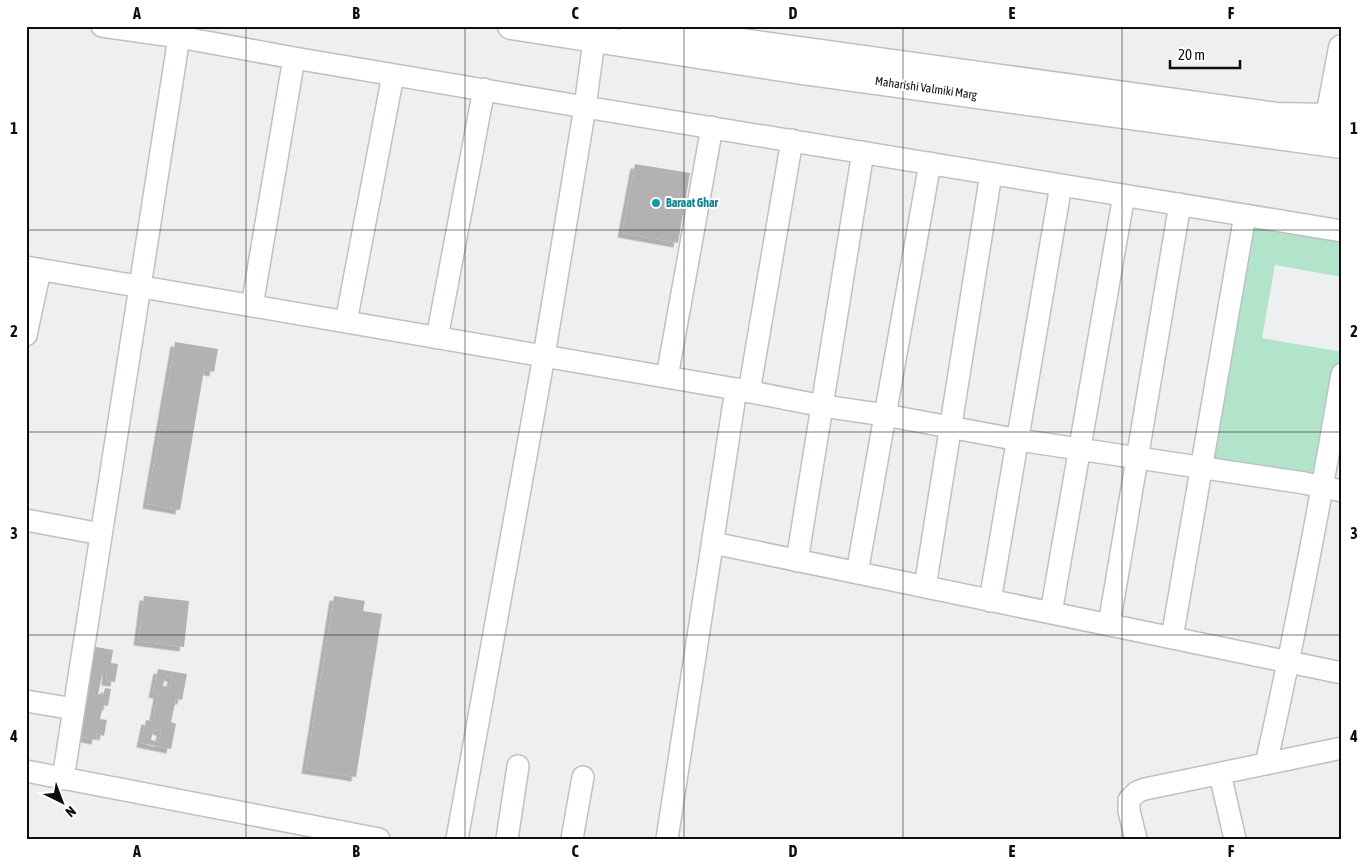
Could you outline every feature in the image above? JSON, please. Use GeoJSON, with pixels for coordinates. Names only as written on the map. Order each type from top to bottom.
{"type":"FeatureCollection","features":[{"type":"Feature","properties":{"kind":"street"},"geometry":{"type":"LineString","coordinates":[[102,26],[179,37],[585,107],[1342,231]]}},
{"type":"Feature","properties":{"kind":"street","name":"Maharishi Valmiki Marg"},"geometry":{"type":"LineString","coordinates":[[511,26],[595,33],[802,71],[1338,133]]}},
{"type":"Feature","properties":{"kind":"street","name":"Maharishi Valmiki Marg"},"geometry":{"type":"LineString","coordinates":[[627,26],[1276,116],[1338,133]]}},
{"type":"Feature","properties":{"kind":"street"},"geometry":{"type":"LineString","coordinates":[[457,839],[544,356],[585,107],[595,33]]}},
{"type":"Feature","properties":{"kind":"street"},"geometry":{"type":"LineString","coordinates":[[63,779],[179,37]]}},
{"type":"Feature","properties":{"kind":"street"},"geometry":{"type":"LineString","coordinates":[[1338,133],[1342,48]]}},
{"type":"Feature","properties":{"kind":"street"},"geometry":{"type":"LineString","coordinates":[[252,306],[294,58]]}},
{"type":"Feature","properties":{"kind":"street"},"geometry":{"type":"LineString","coordinates":[[346,322],[394,75]]}},
{"type":"Feature","properties":{"kind":"street"},"geometry":{"type":"LineString","coordinates":[[437,338],[484,89]]}},
{"type":"Feature","properties":{"kind":"street"},"geometry":{"type":"LineString","coordinates":[[668,377],[712,127]]}},
{"type":"Feature","properties":{"kind":"street"},"geometry":{"type":"LineString","coordinates":[[667,839],[713,543],[792,140]]}},
{"type":"Feature","properties":{"kind":"street"},"geometry":{"type":"LineString","coordinates":[[797,561],[864,152]]}},
{"type":"Feature","properties":{"kind":"street"},"geometry":{"type":"LineString","coordinates":[[857,573],[930,164]]}},
{"type":"Feature","properties":{"kind":"street"},"geometry":{"type":"LineString","coordinates":[[925,587],[991,174]]}},
{"type":"Feature","properties":{"kind":"street"},"geometry":{"type":"LineString","coordinates":[[990,601],[1061,185]]}},
{"type":"Feature","properties":{"kind":"street"},"geometry":{"type":"LineString","coordinates":[[1051,613],[1124,195]]}},
{"type":"Feature","properties":{"kind":"street"},"geometry":{"type":"LineString","coordinates":[[1109,625],[1180,204]]}},
{"type":"Feature","properties":{"kind":"street"},"geometry":{"type":"LineString","coordinates":[[1172,638],[1245,215]]}},
{"type":"Feature","properties":{"kind":"street"},"geometry":{"type":"LineString","coordinates":[[26,335],[33,269],[743,390],[1018,440],[1202,467],[1332,489]]}},
{"type":"Feature","properties":{"kind":"street"},"geometry":{"type":"LineString","coordinates":[[1266,764],[1332,489],[1342,374]]}},
{"type":"Feature","properties":{"kind":"street"},"geometry":{"type":"LineString","coordinates":[[26,520],[101,534]]}},
{"type":"Feature","properties":{"kind":"street"},"geometry":{"type":"LineString","coordinates":[[713,543],[1342,673]]}},
{"type":"Feature","properties":{"kind":"street"},"geometry":{"type":"LineString","coordinates":[[26,701],[74,709]]}},
{"type":"Feature","properties":{"kind":"street"},"geometry":{"type":"LineString","coordinates":[[1136,839],[1129,811],[1129,800],[1137,792],[1342,748]]}},
{"type":"Feature","properties":{"kind":"street"},"geometry":{"type":"LineString","coordinates":[[507,839],[518,766]]}},
{"type":"Feature","properties":{"kind":"street"},"geometry":{"type":"LineString","coordinates":[[26,771],[379,839]]}},
{"type":"Feature","properties":{"kind":"street"},"geometry":{"type":"LineString","coordinates":[[1220,774],[1235,839]]}},
{"type":"Feature","properties":{"kind":"street"},"geometry":{"type":"LineString","coordinates":[[572,839],[583,777]]}},
{"type":"Feature","properties":{"kind":"green space"},"geometry":{"type":"Polygon","coordinates":[[[1250,221],[1342,236],[1342,277],[1275,265],[1262,338],[1342,352],[1320,482],[1207,465],[1250,221]]]}},
{"type":"Feature","properties":{"kind":"building","name":"Baraat Ghar"},"geometry":{"type":"Polygon","coordinates":[[[635,164],[690,173],[678,243],[622,233],[635,164]]]}},
{"type":"Feature","properties":{"kind":"building"},"geometry":{"type":"Polygon","coordinates":[[[175,342],[218,349],[214,372],[204,370],[180,510],[147,504],[175,342]]]}},
{"type":"Feature","properties":{"kind":"building"},"geometry":{"type":"Polygon","coordinates":[[[144,596],[189,601],[184,647],[138,641],[144,596]]]}},
{"type":"Feature","properties":{"kind":"building"},"geometry":{"type":"Polygon","coordinates":[[[334,596],[365,601],[363,611],[382,614],[356,777],[306,769],[334,596]]]}},
{"type":"Feature","properties":{"kind":"building"},"geometry":{"type":"Polygon","coordinates":[[[85,645],[113,650],[111,663],[118,664],[115,682],[106,681],[107,672],[103,671],[98,694],[103,695],[105,688],[111,689],[108,706],[103,705],[100,719],[107,720],[104,736],[97,734],[96,740],[70,735],[85,645]]]}},
{"type":"Feature","properties":{"kind":"building"},"geometry":{"type":"Polygon","coordinates":[[[158,669],[187,674],[182,700],[176,699],[171,722],[176,724],[171,749],[141,743],[146,720],[153,721],[158,694],[153,693],[158,669]],[[165,676],[163,686],[170,687],[172,677],[165,676]],[[153,730],[151,740],[159,742],[161,731],[153,730]]]}},
{"type":"Feature","properties":{"kind":"place","name":"Baraat Ghar"},"geometry":{"type":"Point","coordinates":[656,203]}}]}
